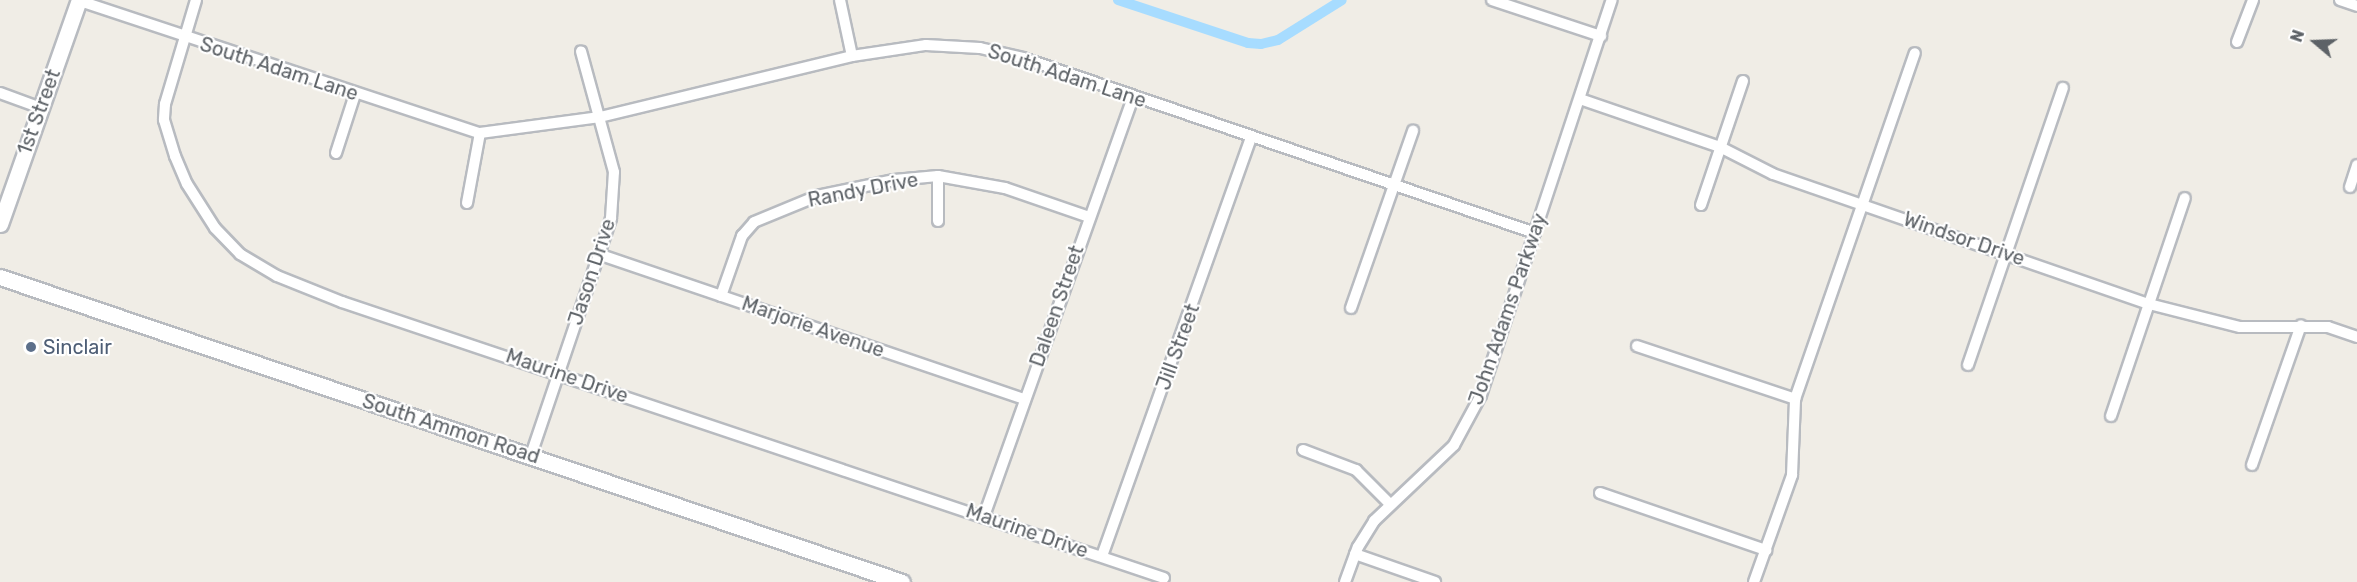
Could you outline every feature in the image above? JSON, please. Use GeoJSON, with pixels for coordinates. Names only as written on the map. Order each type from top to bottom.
{"type":"FeatureCollection","features":[{"type":"Feature","properties":{"kind":"main road","name":"1st Street"},"geometry":{"type":"LineString","coordinates":[[0,224],[78,0]]}},
{"type":"Feature","properties":{"kind":"main road","name":"South Ammon Road"},"geometry":{"type":"LineString","coordinates":[[0,277],[138,326],[531,455],[902,582]]}},
{"type":"Feature","properties":{"kind":"street","name":"South Adam Lane"},"geometry":{"type":"LineString","coordinates":[[78,0],[355,94],[480,133],[600,117],[852,56],[926,45],[980,48],[1023,58],[1251,138],[1535,232]]}},
{"type":"Feature","properties":{"kind":"street","name":"Maurine Drive"},"geometry":{"type":"LineString","coordinates":[[196,0],[168,88],[164,120],[187,184],[215,228],[240,254],[277,276],[342,302],[1164,578]]}},
{"type":"Feature","properties":{"kind":"street"},"geometry":{"type":"LineString","coordinates":[[840,0],[852,56]]}},
{"type":"Feature","properties":{"kind":"street"},"geometry":{"type":"LineString","coordinates":[[1492,0],[1601,36]]}},
{"type":"Feature","properties":{"kind":"street","name":"John Adams Parkway"},"geometry":{"type":"LineString","coordinates":[[1345,582],[1365,533],[1390,504],[1455,445],[1481,395],[1612,0]]}},
{"type":"Feature","properties":{"kind":"street"},"geometry":{"type":"LineString","coordinates":[[2237,42],[2253,0]]}},
{"type":"Feature","properties":{"kind":"street"},"geometry":{"type":"LineString","coordinates":[[2340,0],[2357,6]]}},
{"type":"Feature","properties":{"kind":"street","name":"Jason Drive"},"geometry":{"type":"LineString","coordinates":[[531,455],[601,255],[611,218],[614,172],[581,51]]}},
{"type":"Feature","properties":{"kind":"street"},"geometry":{"type":"LineString","coordinates":[[1754,582],[1792,475],[1791,419],[1795,399],[1916,53]]}},
{"type":"Feature","properties":{"kind":"street"},"geometry":{"type":"LineString","coordinates":[[1701,205],[1743,81]]}},
{"type":"Feature","properties":{"kind":"street"},"geometry":{"type":"LineString","coordinates":[[1968,364],[2063,88]]}},
{"type":"Feature","properties":{"kind":"street"},"geometry":{"type":"LineString","coordinates":[[0,93],[41,108]]}},
{"type":"Feature","properties":{"kind":"street"},"geometry":{"type":"LineString","coordinates":[[336,153],[355,94]]}},
{"type":"Feature","properties":{"kind":"street","name":"Daleen Street"},"geometry":{"type":"LineString","coordinates":[[984,516],[1133,97]]}},
{"type":"Feature","properties":{"kind":"street","name":"Windsor Drive"},"geometry":{"type":"LineString","coordinates":[[1580,99],[1720,147],[1773,174],[2149,304],[2240,327],[2301,325],[2328,327],[2357,337]]}},
{"type":"Feature","properties":{"kind":"street"},"geometry":{"type":"LineString","coordinates":[[1352,308],[1413,131]]}},
{"type":"Feature","properties":{"kind":"street"},"geometry":{"type":"LineString","coordinates":[[467,202],[480,133]]}},
{"type":"Feature","properties":{"kind":"street","name":"Jill Street"},"geometry":{"type":"LineString","coordinates":[[1102,556],[1251,138]]}},
{"type":"Feature","properties":{"kind":"street"},"geometry":{"type":"LineString","coordinates":[[2350,187],[2357,165]]}},
{"type":"Feature","properties":{"kind":"street"},"geometry":{"type":"LineString","coordinates":[[938,176],[938,221]]}},
{"type":"Feature","properties":{"kind":"street","name":"Randy Drive"},"geometry":{"type":"LineString","coordinates":[[721,296],[742,236],[768,213],[817,196],[894,180],[938,176],[1005,188],[1089,217]]}},
{"type":"Feature","properties":{"kind":"street"},"geometry":{"type":"LineString","coordinates":[[2111,417],[2185,198]]}},
{"type":"Feature","properties":{"kind":"street","name":"Marjorie Avenue"},"geometry":{"type":"LineString","coordinates":[[601,255],[1024,399]]}},
{"type":"Feature","properties":{"kind":"street"},"geometry":{"type":"LineString","coordinates":[[2252,465],[2301,325]]}},
{"type":"Feature","properties":{"kind":"street"},"geometry":{"type":"LineString","coordinates":[[1637,346],[1795,399]]}},
{"type":"Feature","properties":{"kind":"street"},"geometry":{"type":"LineString","coordinates":[[1303,450],[1356,470],[1390,504]]}},
{"type":"Feature","properties":{"kind":"street"},"geometry":{"type":"LineString","coordinates":[[1600,493],[1766,550]]}},
{"type":"Feature","properties":{"kind":"street"},"geometry":{"type":"LineString","coordinates":[[1355,554],[1435,582]]}},
{"type":"Feature","properties":{"kind":"waterway"},"geometry":{"type":"LineString","coordinates":[[1118,0],[1248,43],[1261,44],[1278,40],[1342,0]]}},
{"type":"Feature","properties":{"kind":"place","name":"Sinclair"},"geometry":{"type":"Point","coordinates":[31,347]}}]}
